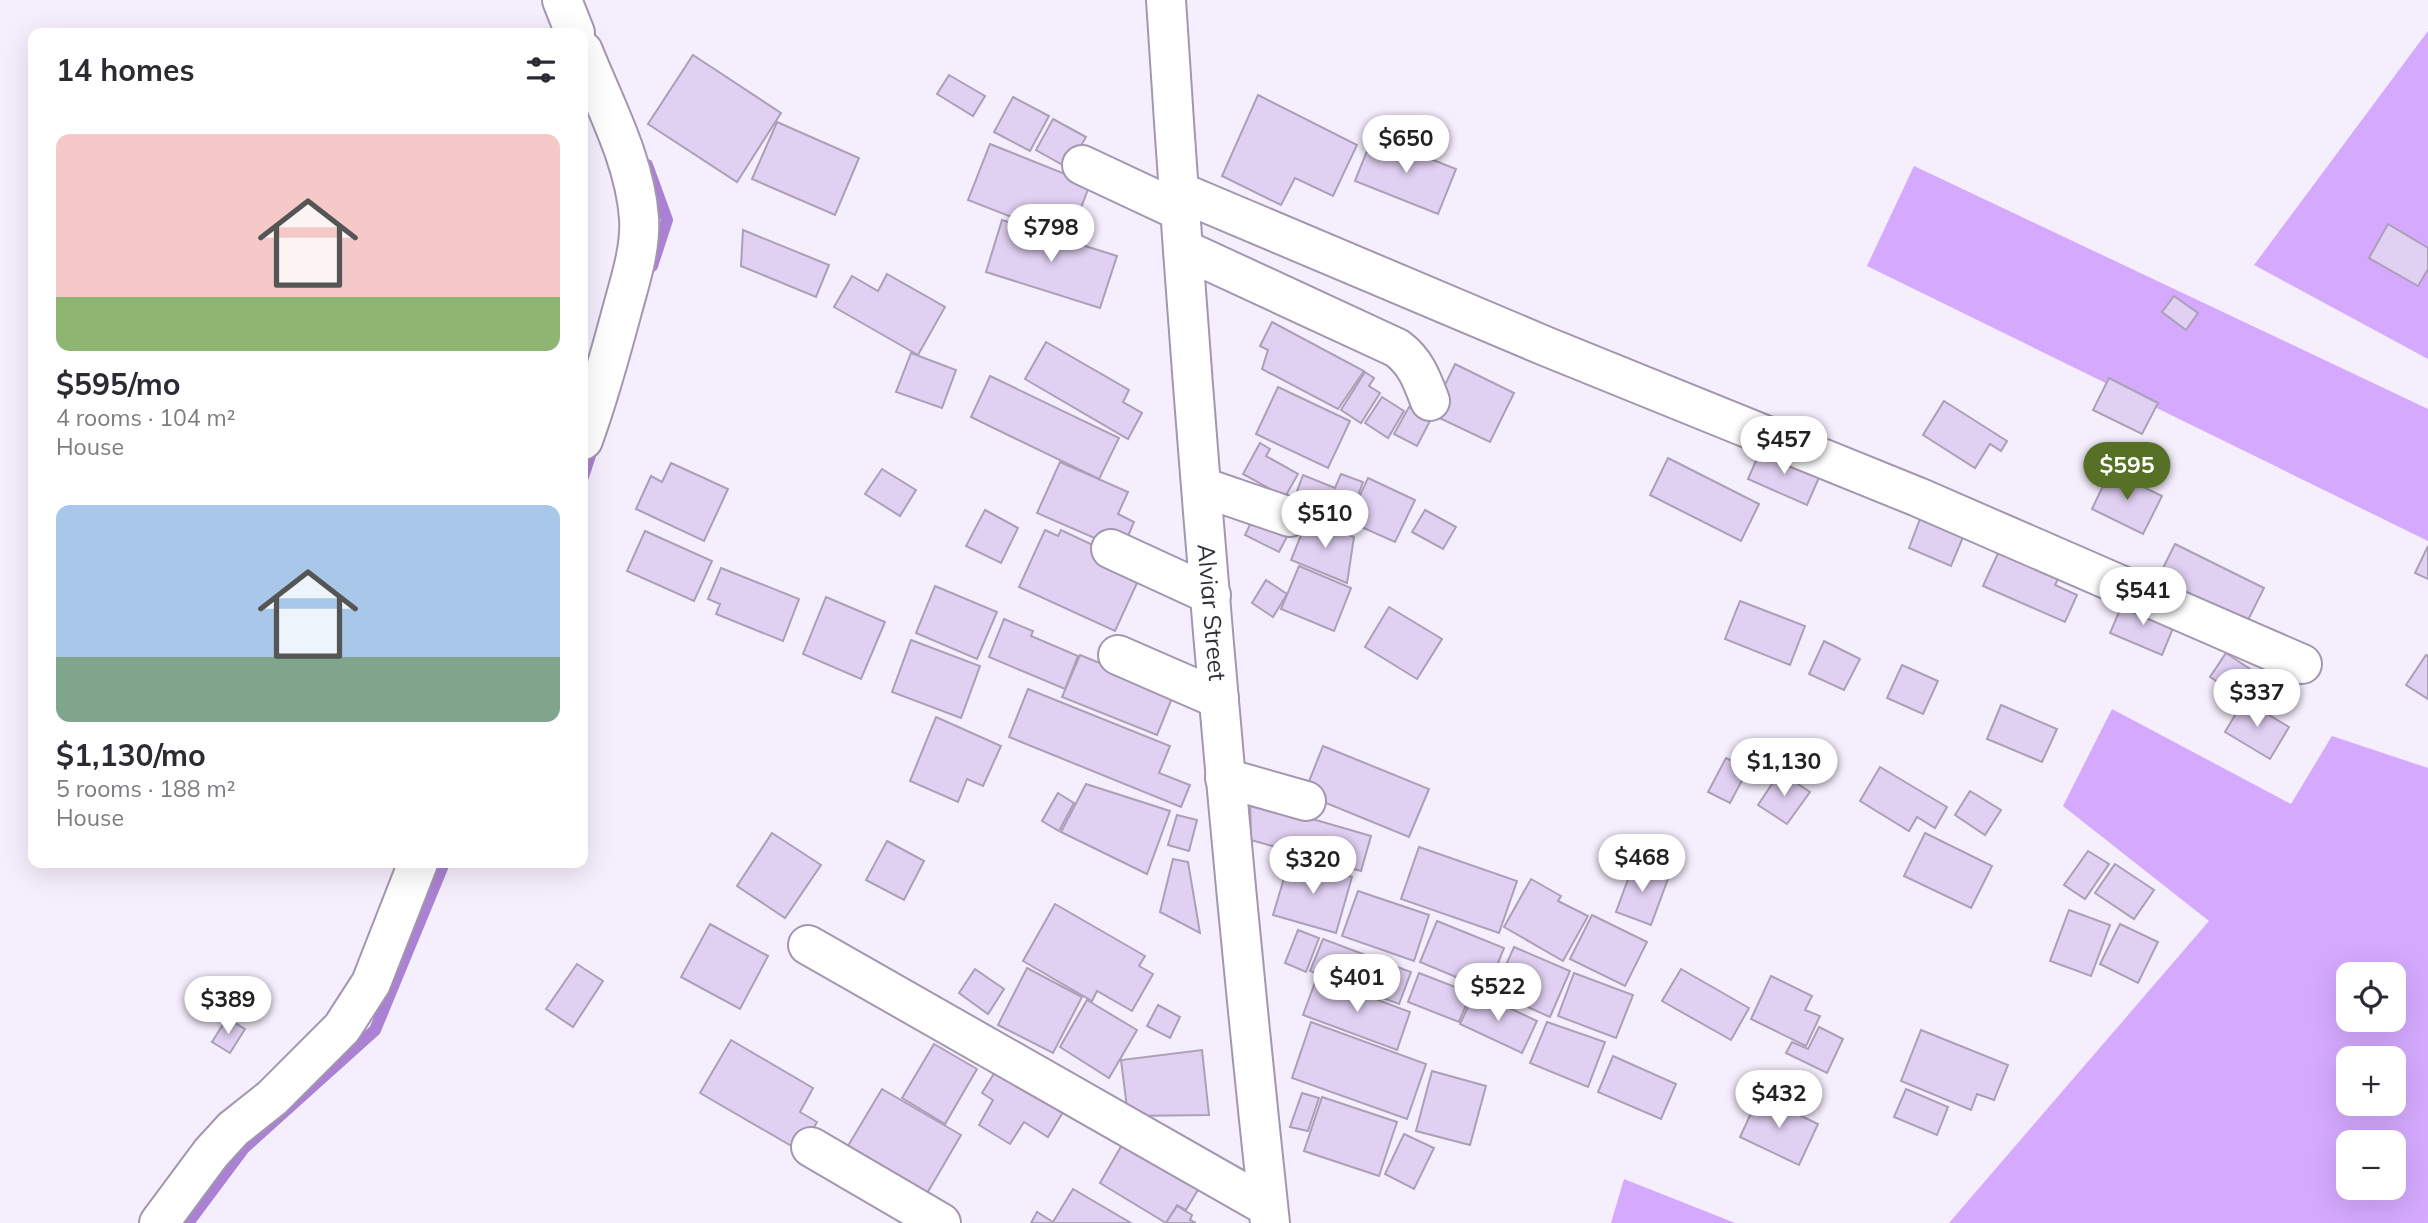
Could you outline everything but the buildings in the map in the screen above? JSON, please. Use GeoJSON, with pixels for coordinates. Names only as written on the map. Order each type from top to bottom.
{"type":"FeatureCollection","features":[{"type":"Feature","properties":{"kind":"street"},"geometry":{"type":"LineString","coordinates":[[562,0],[573,28]]}},
{"type":"Feature","properties":{"kind":"street","name":"Alviar Street"},"geometry":{"type":"LineString","coordinates":[[1166,0],[1179,201],[1233,875],[1269,1215]]}},
{"type":"Feature","properties":{"kind":"street"},"geometry":{"type":"LineString","coordinates":[[588,64],[626,159],[639,219],[639,241],[630,281],[608,366],[588,425]]}},
{"type":"Feature","properties":{"kind":"street"},"geometry":{"type":"LineString","coordinates":[[1082,165],[1545,346],[1918,497],[2302,664]]}},
{"type":"Feature","properties":{"kind":"street"},"geometry":{"type":"LineString","coordinates":[[1183,248],[1397,348],[1410,358],[1419,372],[1430,401]]}},
{"type":"Feature","properties":{"kind":"street"},"geometry":{"type":"LineString","coordinates":[[1202,487],[1290,517]]}},
{"type":"Feature","properties":{"kind":"street"},"geometry":{"type":"LineString","coordinates":[[1111,549],[1211,595]]}},
{"type":"Feature","properties":{"kind":"street"},"geometry":{"type":"LineString","coordinates":[[1118,655],[1219,699]]}},
{"type":"Feature","properties":{"kind":"street"},"geometry":{"type":"LineString","coordinates":[[1225,778],[1306,801]]}},
{"type":"Feature","properties":{"kind":"street"},"geometry":{"type":"LineString","coordinates":[[159,1223],[211,1153],[233,1129],[272,1098],[342,1028],[371,983],[416,868]]}},
{"type":"Feature","properties":{"kind":"street"},"geometry":{"type":"LineString","coordinates":[[808,945],[1269,1215]]}},
{"type":"Feature","properties":{"kind":"street"},"geometry":{"type":"LineString","coordinates":[[811,1147],[941,1223]]}},
{"type":"Feature","properties":{"kind":"shaded area"},"geometry":{"type":"Polygon","coordinates":[[[2428,31],[2428,359],[2254,265],[2428,31]]]}},
{"type":"Feature","properties":{"kind":"shaded area"},"geometry":{"type":"Polygon","coordinates":[[[1914,166],[2428,409],[2428,541],[1867,266],[1914,166]]]}},
{"type":"Feature","properties":{"kind":"shaded area"},"geometry":{"type":"Polygon","coordinates":[[[2112,709],[2291,804],[2332,736],[2428,768],[2428,1223],[1949,1223],[2209,921],[2063,806],[2112,709]]]}},
{"type":"Feature","properties":{"kind":"shaded area"},"geometry":{"type":"Polygon","coordinates":[[[1624,1179],[1735,1223],[1611,1223],[1624,1179]]]}},
{"type":"Feature","properties":{"kind":"waterway"},"geometry":{"type":"LineString","coordinates":[[647,165],[667,220],[652,266]]}},
{"type":"Feature","properties":{"kind":"waterway"},"geometry":{"type":"LineString","coordinates":[[588,462],[594,443]]}},
{"type":"Feature","properties":{"kind":"waterway"},"geometry":{"type":"LineString","coordinates":[[188,1223],[244,1148],[375,1030],[442,868]]}}]}
